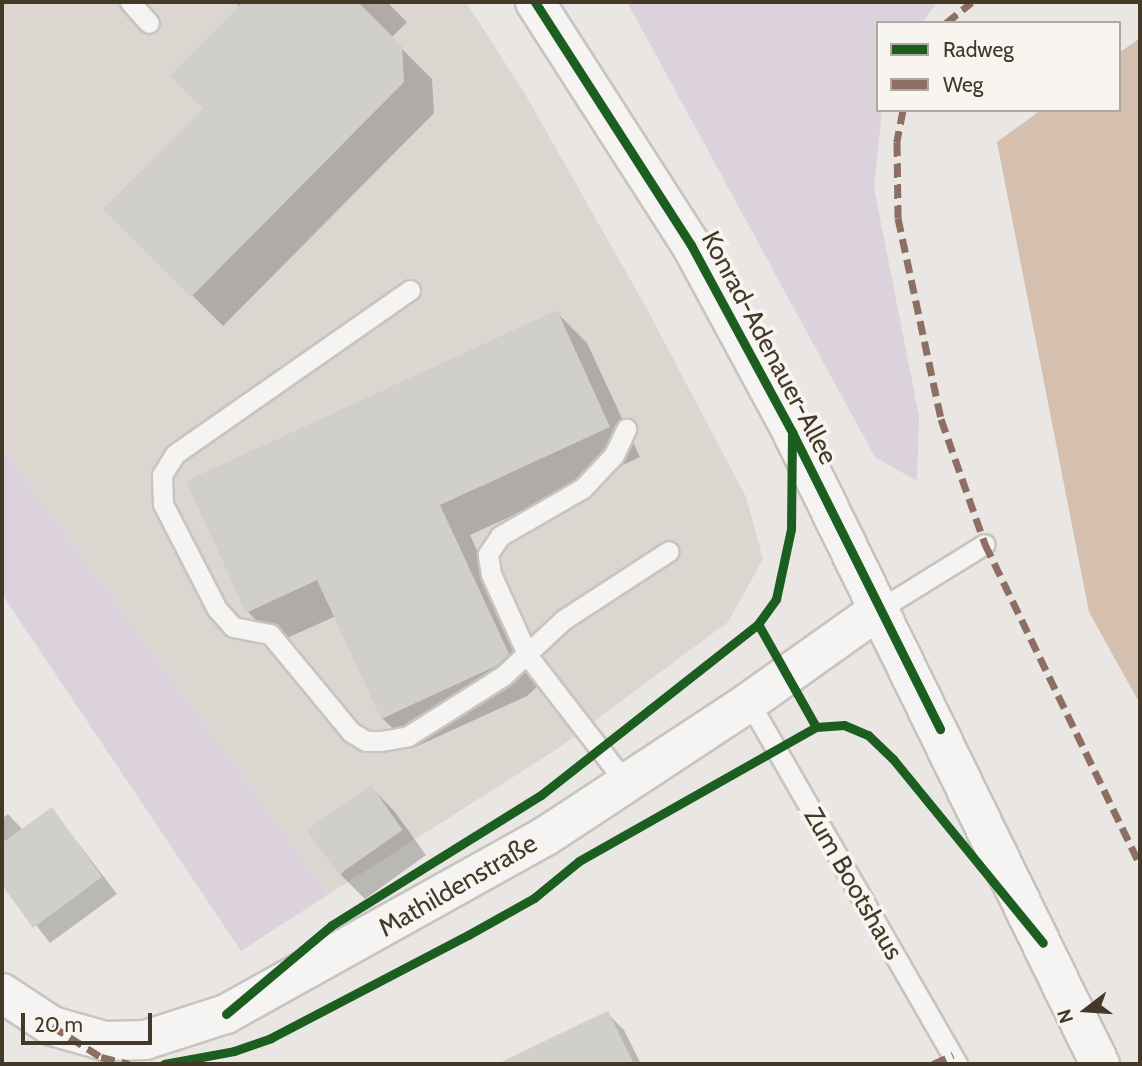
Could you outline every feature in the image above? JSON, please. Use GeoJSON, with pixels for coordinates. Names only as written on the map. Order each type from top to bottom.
{"type":"FeatureCollection","features":[{"type":"Feature","properties":{"kind":"street","name":"Konrad-Adenauer-Allee"},"geometry":{"type":"LineString","coordinates":[[535,2],[691,245],[880,609],[1100,1064]]}},
{"type":"Feature","properties":{"kind":"street","name":"Mathildenstraße"},"geometry":{"type":"LineString","coordinates":[[2,993],[52,1026],[104,1041],[145,1040],[226,1014],[414,912],[635,777],[749,702],[880,609]]}},
{"type":"Feature","properties":{"kind":"lane"},"geometry":{"type":"LineString","coordinates":[[130,2],[149,23]]}},
{"type":"Feature","properties":{"kind":"lane"},"geometry":{"type":"LineString","coordinates":[[410,290],[175,454],[162,475],[163,504],[217,609],[233,627],[270,634],[351,732],[366,741],[408,736],[528,656],[563,620],[669,551]]}},
{"type":"Feature","properties":{"kind":"lane"},"geometry":{"type":"LineString","coordinates":[[626,429],[614,455],[583,488],[500,536],[488,554],[491,574],[528,656],[635,777]]}},
{"type":"Feature","properties":{"kind":"lane"},"geometry":{"type":"LineString","coordinates":[[880,609],[985,544]]}},
{"type":"Feature","properties":{"kind":"lane","name":"Zum Bootshaus"},"geometry":{"type":"LineString","coordinates":[[749,702],[957,1064]]}},
{"type":"Feature","properties":{"kind":"shaded area"},"geometry":{"type":"Polygon","coordinates":[[[2,2],[466,2],[528,99],[648,311],[746,497],[763,559],[728,622],[557,749],[329,894],[2,447],[2,2]]]}},
{"type":"Feature","properties":{"kind":"shaded area"},"geometry":{"type":"Polygon","coordinates":[[[627,2],[937,2],[923,21],[876,21],[876,112],[882,112],[874,188],[919,416],[917,481],[875,457],[627,2]]]}},
{"type":"Feature","properties":{"kind":"shaded area"},"geometry":{"type":"Polygon","coordinates":[[[1140,38],[1140,704],[1089,612],[997,142],[1038,112],[1121,112],[1121,52],[1140,38]]]}},
{"type":"Feature","properties":{"kind":"shaded area"},"geometry":{"type":"Polygon","coordinates":[[[2,447],[329,894],[241,951],[2,594],[2,447]]]}},
{"type":"Feature","properties":{"kind":"building"},"geometry":{"type":"Polygon","coordinates":[[[243,2],[358,2],[402,46],[404,82],[191,297],[103,209],[203,108],[169,76],[243,2]]]}},
{"type":"Feature","properties":{"kind":"building"},"geometry":{"type":"Polygon","coordinates":[[[557,310],[610,427],[440,505],[509,654],[496,666],[381,719],[317,580],[246,613],[186,481],[557,310]]]}},
{"type":"Feature","properties":{"kind":"building"},"geometry":{"type":"Polygon","coordinates":[[[371,785],[403,830],[339,875],[307,830],[371,785]]]}},
{"type":"Feature","properties":{"kind":"building"},"geometry":{"type":"Polygon","coordinates":[[[52,807],[102,877],[33,928],[2,885],[2,843],[52,807]]]}},
{"type":"Feature","properties":{"kind":"building"},"geometry":{"type":"Polygon","coordinates":[[[608,1011],[634,1064],[497,1064],[584,1022],[608,1011]]]}},
{"type":"Feature","properties":{"kind":"marked path"},"geometry":{"type":"LineString","coordinates":[[948,21],[972,2]]}},
{"type":"Feature","properties":{"kind":"marked path"},"geometry":{"type":"LineString","coordinates":[[903,112],[897,142],[898,218],[941,419],[985,544],[1140,865]]}},
{"type":"Feature","properties":{"kind":"marked path"},"geometry":{"type":"LineString","coordinates":[[52,1026],[101,1057],[129,1064]]}},
{"type":"Feature","properties":{"kind":"marked path"},"geometry":{"type":"LineString","coordinates":[[933,1064],[953,1055]]}},
{"type":"Feature","properties":{"kind":"cycle path"},"geometry":{"type":"LineString","coordinates":[[535,2],[691,245],[792,432],[940,729]]}},
{"type":"Feature","properties":{"kind":"cycle path"},"geometry":{"type":"LineString","coordinates":[[226,1014],[332,925],[541,795],[758,624],[776,599],[791,529],[792,432]]}},
{"type":"Feature","properties":{"kind":"cycle path"},"geometry":{"type":"LineString","coordinates":[[758,624],[816,727]]}},
{"type":"Feature","properties":{"kind":"cycle path"},"geometry":{"type":"LineString","coordinates":[[164,1064],[234,1051],[271,1038],[534,898],[579,861],[816,727],[844,725],[868,735],[893,759],[1043,943]]}}]}
